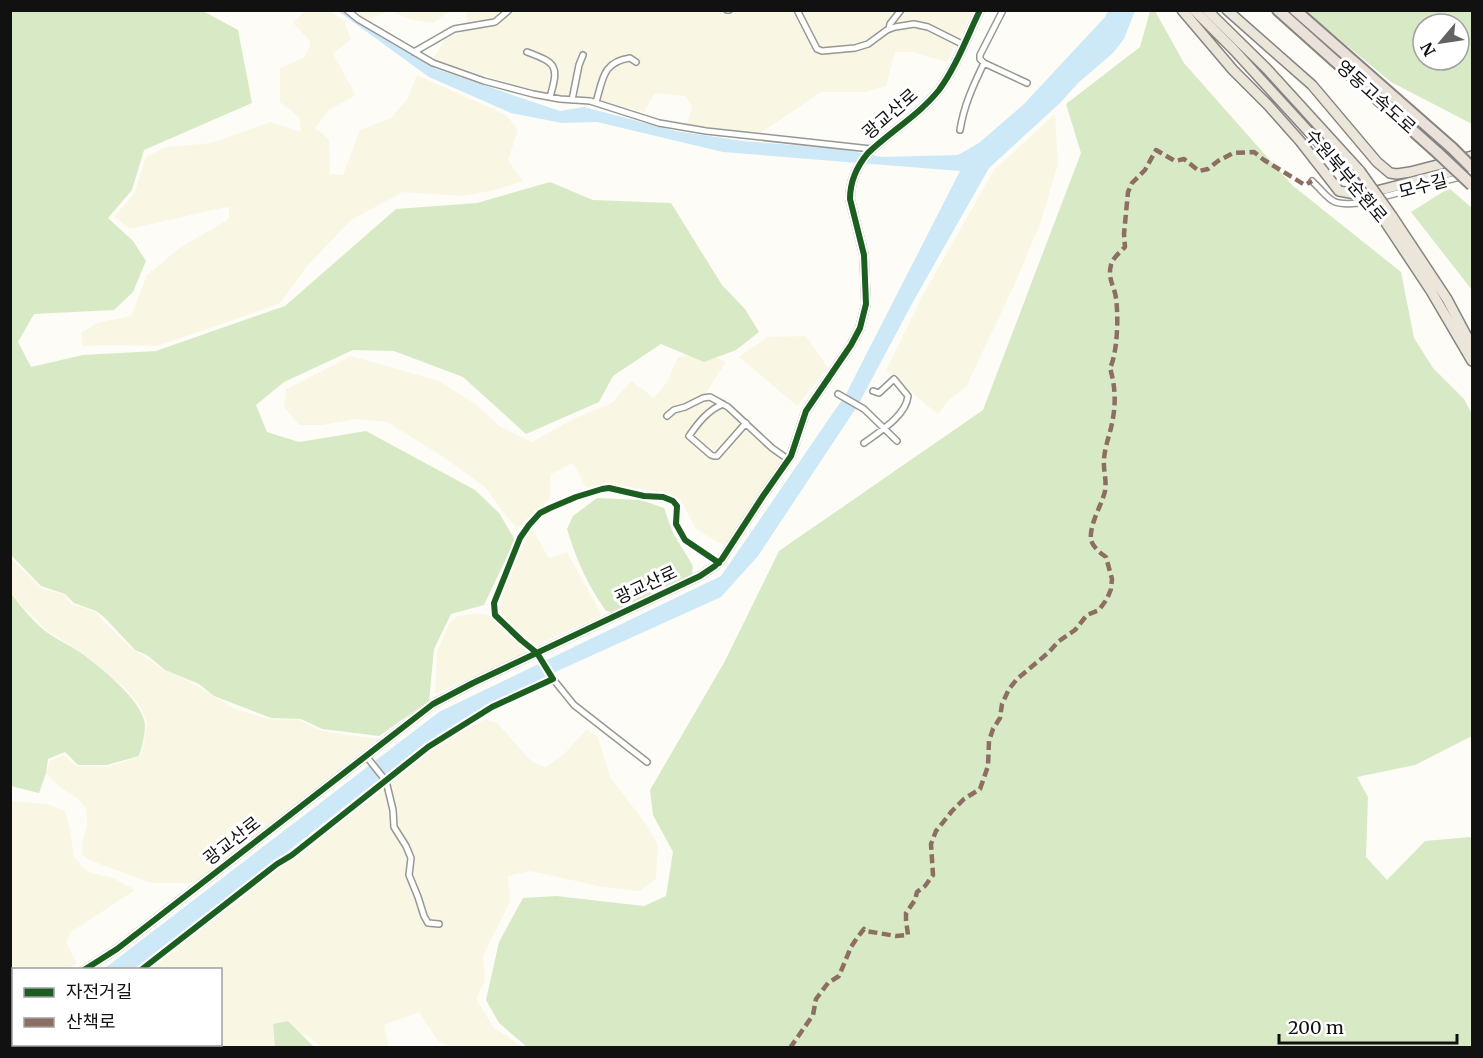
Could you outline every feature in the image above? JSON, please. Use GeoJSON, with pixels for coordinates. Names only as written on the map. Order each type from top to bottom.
{"type":"FeatureCollection","features":[{"type":"Feature","properties":{"kind":"highway"},"geometry":{"type":"LineString","coordinates":[[1182,10],[1233,70],[1300,141],[1339,191],[1361,195],[1370,194],[1473,167]]}},
{"type":"Feature","properties":{"kind":"highway","name":"수원북부순환로"},"geometry":{"type":"LineString","coordinates":[[1194,10],[1234,50],[1388,218],[1447,299],[1473,346]]}},
{"type":"Feature","properties":{"kind":"highway","name":"수원북부순환로"},"geometry":{"type":"LineString","coordinates":[[1208,10],[1267,69],[1360,171],[1473,360]]}},
{"type":"Feature","properties":{"kind":"highway"},"geometry":{"type":"LineString","coordinates":[[1227,10],[1312,85],[1377,162],[1390,173],[1410,172],[1473,156]]}},
{"type":"Feature","properties":{"kind":"highway","name":"영동고속도로"},"geometry":{"type":"LineString","coordinates":[[1278,10],[1473,185]]}},
{"type":"Feature","properties":{"kind":"highway","name":"영동고속도로"},"geometry":{"type":"LineString","coordinates":[[1295,10],[1473,167]]}},
{"type":"Feature","properties":{"kind":"street"},"geometry":{"type":"LineString","coordinates":[[347,10],[358,20],[433,63],[484,81],[550,97],[590,100],[667,125],[870,151]]}},
{"type":"Feature","properties":{"kind":"street"},"geometry":{"type":"LineString","coordinates":[[414,52],[454,29],[495,22],[509,10]]}},
{"type":"Feature","properties":{"kind":"street"},"geometry":{"type":"LineString","coordinates":[[797,10],[817,50],[855,48],[868,44],[889,29],[914,24],[928,27],[964,45]]}},
{"type":"Feature","properties":{"kind":"street"},"geometry":{"type":"LineString","coordinates":[[889,29],[890,24],[902,10]]}},
{"type":"Feature","properties":{"kind":"street","name":"광교산로"},"geometry":{"type":"LineString","coordinates":[[86,968],[117,950],[368,758],[422,712],[445,697],[539,655],[700,576],[719,563],[789,460],[806,411],[851,345],[863,321],[866,304],[864,255],[850,195],[852,181],[858,167],[870,151],[917,112],[939,90],[980,10]]}},
{"type":"Feature","properties":{"kind":"street"},"geometry":{"type":"LineString","coordinates":[[1003,10],[980,58],[984,63],[1027,83]]}},
{"type":"Feature","properties":{"kind":"street"},"geometry":{"type":"LineString","coordinates":[[527,52],[546,59],[555,69],[555,82],[550,97]]}},
{"type":"Feature","properties":{"kind":"street"},"geometry":{"type":"LineString","coordinates":[[572,100],[583,55]]}},
{"type":"Feature","properties":{"kind":"street"},"geometry":{"type":"LineString","coordinates":[[596,102],[609,66],[622,59],[630,58],[636,62]]}},
{"type":"Feature","properties":{"kind":"street"},"geometry":{"type":"LineString","coordinates":[[960,130],[964,109],[984,63]]}},
{"type":"Feature","properties":{"kind":"street","name":"모수길"},"geometry":{"type":"LineString","coordinates":[[1312,181],[1333,202],[1341,205],[1359,203],[1473,174]]}},
{"type":"Feature","properties":{"kind":"street"},"geometry":{"type":"LineString","coordinates":[[864,443],[891,423],[908,401],[908,396],[894,379],[879,393],[873,391]]}},
{"type":"Feature","properties":{"kind":"street"},"geometry":{"type":"LineString","coordinates":[[841,395],[864,409],[897,441]]}},
{"type":"Feature","properties":{"kind":"street"},"geometry":{"type":"LineString","coordinates":[[667,417],[674,410],[710,397],[723,404],[772,448],[789,460]]}},
{"type":"Feature","properties":{"kind":"street"},"geometry":{"type":"LineString","coordinates":[[723,404],[698,423],[689,436],[717,456],[746,423]]}},
{"type":"Feature","properties":{"kind":"street"},"geometry":{"type":"LineString","coordinates":[[647,762],[574,705],[552,678],[539,655],[495,615],[494,603],[523,532],[540,513],[576,497],[602,489],[609,488],[644,496],[663,497],[673,501],[676,507],[676,524],[685,540],[719,563]]}},
{"type":"Feature","properties":{"kind":"street"},"geometry":{"type":"LineString","coordinates":[[142,968],[277,864],[292,855],[412,758],[500,703],[552,678]]}},
{"type":"Feature","properties":{"kind":"street"},"geometry":{"type":"LineString","coordinates":[[368,758],[385,780],[393,810],[394,827],[411,858],[409,875],[424,916],[428,923],[439,924]]}},
{"type":"Feature","properties":{"kind":"shaded area"},"geometry":{"type":"Polygon","coordinates":[[[306,10],[330,11],[344,21],[351,39],[333,54],[356,95],[329,110],[315,128],[329,139],[330,174],[343,175],[360,130],[391,118],[407,99],[417,75],[506,115],[518,130],[508,160],[523,181],[496,190],[462,196],[403,192],[351,220],[310,263],[279,304],[157,346],[83,346],[81,333],[97,323],[131,316],[147,275],[181,247],[229,219],[229,207],[130,229],[114,217],[134,194],[146,157],[166,147],[212,143],[270,122],[301,132],[299,117],[280,102],[280,68],[305,57],[311,42],[293,23],[306,10]]]}},
{"type":"Feature","properties":{"kind":"shaded area"},"geometry":{"type":"Polygon","coordinates":[[[353,11],[390,11],[364,21],[353,11]]]}},
{"type":"Feature","properties":{"kind":"shaded area"},"geometry":{"type":"Polygon","coordinates":[[[390,11],[453,11],[433,23],[413,20],[390,11]]]}},
{"type":"Feature","properties":{"kind":"shaded area"},"geometry":{"type":"Polygon","coordinates":[[[466,11],[973,11],[947,62],[912,52],[895,52],[886,86],[865,92],[821,92],[759,134],[687,124],[692,106],[685,96],[655,93],[644,112],[549,94],[432,61],[444,40],[464,31],[467,21],[466,11]]]}},
{"type":"Feature","properties":{"kind":"shaded area"},"geometry":{"type":"Polygon","coordinates":[[[1055,114],[1058,164],[1040,224],[1013,288],[966,387],[949,400],[938,414],[886,370],[924,293],[994,170],[1055,114]]]}},
{"type":"Feature","properties":{"kind":"shaded area"},"geometry":{"type":"Polygon","coordinates":[[[806,336],[828,368],[797,406],[739,357],[767,337],[806,336]]]}},
{"type":"Feature","properties":{"kind":"shaded area"},"geometry":{"type":"Polygon","coordinates":[[[709,354],[726,362],[706,393],[760,443],[782,459],[725,546],[696,529],[680,499],[619,485],[587,489],[573,463],[551,474],[550,499],[517,528],[486,488],[445,458],[387,422],[356,419],[322,425],[299,425],[284,407],[286,389],[351,356],[439,381],[477,405],[499,426],[532,442],[573,419],[612,403],[631,381],[654,398],[667,382],[678,357],[709,354]]]}},
{"type":"Feature","properties":{"kind":"shaded area"},"geometry":{"type":"Polygon","coordinates":[[[532,529],[549,558],[567,552],[602,615],[535,646],[507,621],[499,608],[508,575],[532,529]]]}},
{"type":"Feature","properties":{"kind":"shaded area"},"geometry":{"type":"Polygon","coordinates":[[[10,557],[41,588],[65,595],[71,604],[94,611],[130,647],[164,670],[189,681],[235,709],[268,719],[299,720],[321,731],[378,739],[196,883],[151,883],[89,860],[83,855],[82,845],[87,823],[86,808],[77,798],[58,786],[46,773],[50,761],[63,755],[77,766],[107,767],[140,756],[147,721],[139,705],[124,687],[47,630],[24,608],[11,592],[10,557]]]}},
{"type":"Feature","properties":{"kind":"shaded area"},"geometry":{"type":"Polygon","coordinates":[[[476,613],[490,616],[524,646],[526,653],[435,694],[437,652],[450,622],[458,616],[476,613]]]}},
{"type":"Feature","properties":{"kind":"shaded area"},"geometry":{"type":"Polygon","coordinates":[[[485,719],[498,724],[532,762],[546,767],[565,753],[587,729],[598,738],[610,777],[643,820],[658,845],[656,879],[639,891],[603,887],[530,871],[508,876],[510,902],[483,956],[485,981],[476,998],[493,1027],[523,1047],[451,1047],[438,1041],[419,1012],[384,1025],[389,1047],[321,1047],[306,1034],[283,1047],[178,1047],[222,1046],[222,968],[149,968],[418,759],[485,719]]]}},
{"type":"Feature","properties":{"kind":"shaded area"},"geometry":{"type":"Polygon","coordinates":[[[10,801],[47,804],[65,811],[74,857],[88,872],[113,878],[135,890],[71,932],[66,942],[77,963],[70,968],[12,968],[12,992],[10,991],[10,801]]]}},
{"type":"Feature","properties":{"kind":"green space"},"geometry":{"type":"Polygon","coordinates":[[[10,11],[203,11],[238,30],[252,103],[144,150],[132,190],[108,218],[133,241],[146,261],[133,292],[114,310],[34,314],[18,342],[31,367],[83,355],[156,351],[285,306],[396,209],[477,203],[550,182],[593,200],[671,203],[722,285],[745,309],[759,332],[736,350],[704,362],[661,344],[613,376],[599,402],[526,434],[463,377],[394,351],[353,350],[284,382],[256,405],[267,432],[299,442],[366,431],[475,490],[499,513],[515,540],[484,605],[451,614],[434,649],[429,701],[379,736],[322,729],[301,719],[271,718],[214,696],[199,684],[165,670],[147,655],[135,650],[96,611],[74,603],[65,594],[41,586],[11,555],[10,11]]]}},
{"type":"Feature","properties":{"kind":"green space"},"geometry":{"type":"Polygon","coordinates":[[[1150,11],[1155,11],[1184,63],[1292,185],[1401,272],[1414,338],[1433,368],[1464,399],[1472,414],[1472,736],[1415,765],[1357,777],[1368,797],[1366,857],[1387,880],[1425,841],[1470,837],[1472,840],[1472,1047],[527,1047],[499,1023],[486,1000],[499,942],[523,898],[556,896],[644,906],[666,896],[673,852],[653,815],[650,790],[725,661],[779,551],[983,410],[1081,153],[1066,104],[1140,47],[1150,11]]]}},
{"type":"Feature","properties":{"kind":"green space"},"geometry":{"type":"Polygon","coordinates":[[[1305,11],[1472,11],[1472,124],[1391,82],[1305,11]]]}},
{"type":"Feature","properties":{"kind":"green space"},"geometry":{"type":"Polygon","coordinates":[[[1449,188],[1472,208],[1472,290],[1411,212],[1449,188]]]}},
{"type":"Feature","properties":{"kind":"green space"},"geometry":{"type":"Polygon","coordinates":[[[597,498],[641,500],[664,508],[673,533],[693,566],[692,574],[611,612],[606,611],[583,572],[567,529],[573,516],[597,498]]]}},
{"type":"Feature","properties":{"kind":"green space"},"geometry":{"type":"Polygon","coordinates":[[[11,593],[40,627],[98,666],[134,702],[145,723],[139,756],[107,765],[78,765],[65,752],[48,759],[39,793],[11,786],[11,593]]]}},
{"type":"Feature","properties":{"kind":"green space"},"geometry":{"type":"Polygon","coordinates":[[[288,1021],[314,1047],[275,1047],[273,1024],[288,1021]]]}},
{"type":"Feature","properties":{"kind":"water"},"geometry":{"type":"Polygon","coordinates":[[[338,11],[345,11],[359,23],[436,69],[560,111],[584,107],[675,131],[743,141],[841,149],[882,157],[958,155],[979,143],[1024,104],[1108,11],[1135,11],[1124,39],[1113,53],[1078,83],[1061,102],[989,168],[858,405],[758,556],[721,597],[553,673],[492,703],[450,728],[395,767],[136,968],[105,968],[439,712],[721,576],[846,394],[960,171],[723,152],[597,122],[562,123],[511,113],[429,77],[338,11]]]}},
{"type":"Feature","properties":{"kind":"marked path"},"geometry":{"type":"LineString","coordinates":[[790,1048],[813,1015],[816,999],[828,983],[839,976],[851,947],[864,929],[896,936],[908,935],[906,913],[915,900],[917,892],[933,875],[931,844],[936,831],[964,799],[980,789],[988,766],[989,741],[1000,718],[1002,704],[1009,689],[1059,641],[1075,630],[1087,615],[1099,610],[1111,589],[1112,579],[1106,557],[1093,545],[1091,534],[1105,491],[1104,459],[1114,405],[1114,387],[1110,368],[1116,342],[1117,310],[1110,269],[1113,260],[1125,247],[1128,192],[1132,183],[1145,170],[1156,150],[1175,161],[1184,159],[1199,171],[1208,169],[1233,153],[1254,152],[1305,185],[1312,181]]}},
{"type":"Feature","properties":{"kind":"cycle path"},"geometry":{"type":"LineString","coordinates":[[87,968],[117,949],[433,704],[700,576],[722,559],[791,456],[806,411],[860,328],[866,304],[864,255],[850,199],[851,186],[857,169],[868,153],[923,107],[939,90],[956,62],[980,10]]}},
{"type":"Feature","properties":{"kind":"cycle path"},"geometry":{"type":"LineString","coordinates":[[144,968],[277,864],[292,855],[428,747],[492,707],[553,679],[537,653],[495,615],[494,603],[520,538],[540,513],[576,497],[609,488],[644,496],[663,497],[673,501],[677,506],[676,524],[685,540],[719,563]]}}]}
